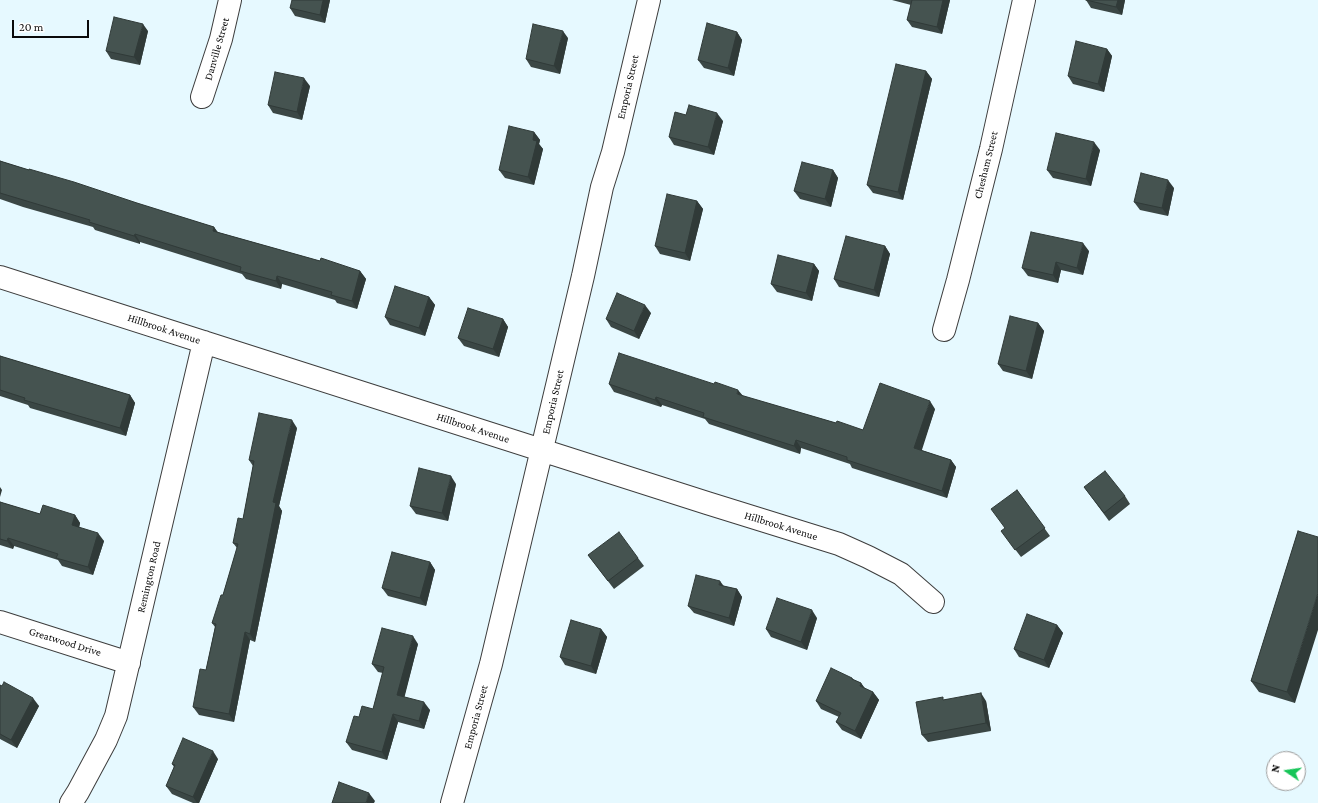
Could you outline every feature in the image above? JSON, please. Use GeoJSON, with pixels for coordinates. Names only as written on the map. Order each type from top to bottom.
{"type":"FeatureCollection","features":[{"type":"Feature","properties":{"kind":"street","name":"Danville Street"},"geometry":{"type":"LineString","coordinates":[[202,97],[221,39],[230,0]]}},
{"type":"Feature","properties":{"kind":"street","name":"Emporia Street"},"geometry":{"type":"LineString","coordinates":[[452,803],[491,664],[581,284],[602,187],[613,152],[649,0]]}},
{"type":"Feature","properties":{"kind":"street","name":"Chesham Street"},"geometry":{"type":"LineString","coordinates":[[944,330],[991,149],[1024,0]]}},
{"type":"Feature","properties":{"kind":"street","name":"Hillbrook Avenue"},"geometry":{"type":"LineString","coordinates":[[0,277],[839,544],[901,574],[933,602]]}},
{"type":"Feature","properties":{"kind":"street","name":"Remington Road"},"geometry":{"type":"LineString","coordinates":[[71,803],[106,740],[116,716],[204,342]]}},
{"type":"Feature","properties":{"kind":"street","name":"Greatwood Drive"},"geometry":{"type":"LineString","coordinates":[[0,622],[129,663]]}},
{"type":"Feature","properties":{"kind":"building"},"geometry":{"type":"Polygon","coordinates":[[[292,0],[323,0],[320,15],[290,8],[292,0]]]}},
{"type":"Feature","properties":{"kind":"building"},"geometry":{"type":"Polygon","coordinates":[[[912,0],[943,0],[937,27],[907,20],[912,0]]]}},
{"type":"Feature","properties":{"kind":"building"},"geometry":{"type":"Polygon","coordinates":[[[1086,0],[1118,0],[1116,7],[1086,0]]]}},
{"type":"Feature","properties":{"kind":"building"},"geometry":{"type":"Polygon","coordinates":[[[114,17],[143,24],[134,57],[106,51],[114,17]]]}},
{"type":"Feature","properties":{"kind":"building"},"geometry":{"type":"Polygon","coordinates":[[[707,23],[737,32],[728,68],[698,60],[707,23]]]}},
{"type":"Feature","properties":{"kind":"building"},"geometry":{"type":"Polygon","coordinates":[[[533,24],[563,31],[554,66],[526,59],[533,24]]]}},
{"type":"Feature","properties":{"kind":"building"},"geometry":{"type":"Polygon","coordinates":[[[1076,41],[1107,49],[1098,84],[1068,76],[1076,41]]]}},
{"type":"Feature","properties":{"kind":"building"},"geometry":{"type":"Polygon","coordinates":[[[896,64],[926,71],[898,192],[867,185],[896,64]]]}},
{"type":"Feature","properties":{"kind":"building"},"geometry":{"type":"Polygon","coordinates":[[[275,72],[304,78],[297,112],[268,105],[275,72]]]}},
{"type":"Feature","properties":{"kind":"building"},"geometry":{"type":"Polygon","coordinates":[[[689,105],[717,113],[708,147],[669,137],[675,112],[686,115],[689,105]]]}},
{"type":"Feature","properties":{"kind":"building"},"geometry":{"type":"Polygon","coordinates":[[[509,126],[534,132],[533,140],[537,141],[528,177],[499,170],[509,126]]]}},
{"type":"Feature","properties":{"kind":"building"},"geometry":{"type":"Polygon","coordinates":[[[1056,133],[1094,142],[1086,179],[1047,170],[1056,133]]]}},
{"type":"Feature","properties":{"kind":"building"},"geometry":{"type":"Polygon","coordinates":[[[0,161],[74,182],[214,227],[213,231],[320,261],[321,258],[360,271],[352,301],[331,295],[332,292],[277,276],[276,281],[240,271],[241,267],[135,234],[134,236],[89,222],[90,220],[0,193],[0,161]]]}},
{"type":"Feature","properties":{"kind":"building"},"geometry":{"type":"Polygon","coordinates":[[[802,162],[833,170],[825,199],[794,191],[802,162]]]}},
{"type":"Feature","properties":{"kind":"building"},"geometry":{"type":"Polygon","coordinates":[[[1141,173],[1168,180],[1162,208],[1134,202],[1141,173]]]}},
{"type":"Feature","properties":{"kind":"building"},"geometry":{"type":"Polygon","coordinates":[[[667,194],[697,201],[685,253],[655,246],[667,194]]]}},
{"type":"Feature","properties":{"kind":"building"},"geometry":{"type":"Polygon","coordinates":[[[1031,232],[1083,243],[1077,268],[1056,262],[1053,275],[1022,268],[1031,232]]]}},
{"type":"Feature","properties":{"kind":"building"},"geometry":{"type":"Polygon","coordinates":[[[846,236],[885,246],[874,290],[834,279],[846,236]]]}},
{"type":"Feature","properties":{"kind":"building"},"geometry":{"type":"Polygon","coordinates":[[[778,255],[814,264],[806,293],[771,284],[778,255]]]}},
{"type":"Feature","properties":{"kind":"building"},"geometry":{"type":"Polygon","coordinates":[[[395,286],[429,297],[419,328],[385,317],[395,286]]]}},
{"type":"Feature","properties":{"kind":"building"},"geometry":{"type":"Polygon","coordinates":[[[617,293],[645,305],[634,331],[606,319],[617,293]]]}},
{"type":"Feature","properties":{"kind":"building"},"geometry":{"type":"Polygon","coordinates":[[[468,308],[503,319],[493,349],[458,338],[468,308]]]}},
{"type":"Feature","properties":{"kind":"building"},"geometry":{"type":"Polygon","coordinates":[[[1010,316],[1038,323],[1026,371],[998,364],[1010,316]]]}},
{"type":"Feature","properties":{"kind":"building"},"geometry":{"type":"Polygon","coordinates":[[[619,353],[714,384],[715,382],[738,390],[737,394],[836,423],[837,421],[863,430],[880,383],[930,401],[914,448],[951,460],[942,491],[847,460],[847,457],[796,440],[794,446],[703,417],[704,413],[656,397],[655,400],[609,384],[619,353]]]}},
{"type":"Feature","properties":{"kind":"building"},"geometry":{"type":"Polygon","coordinates":[[[0,356],[130,395],[120,428],[24,400],[25,398],[0,390],[0,356]]]}},
{"type":"Feature","properties":{"kind":"building"},"geometry":{"type":"Polygon","coordinates":[[[259,413],[292,420],[273,502],[276,503],[250,634],[245,632],[229,714],[193,707],[200,669],[206,670],[216,624],[212,623],[221,595],[223,595],[238,544],[233,543],[238,518],[243,519],[254,461],[249,460],[259,413]]]}},
{"type":"Feature","properties":{"kind":"building"},"geometry":{"type":"Polygon","coordinates":[[[419,468],[451,476],[442,513],[410,506],[419,468]]]}},
{"type":"Feature","properties":{"kind":"building"},"geometry":{"type":"Polygon","coordinates":[[[1105,471],[1125,496],[1104,513],[1084,487],[1105,471]]]}},
{"type":"Feature","properties":{"kind":"building"},"geometry":{"type":"Polygon","coordinates":[[[1017,490],[1045,528],[1015,550],[1001,531],[1005,528],[991,509],[1017,490]]]}},
{"type":"Feature","properties":{"kind":"building"},"geometry":{"type":"Polygon","coordinates":[[[0,502],[40,514],[43,505],[75,515],[72,525],[98,533],[88,567],[56,558],[58,554],[8,538],[7,541],[0,539],[0,502]]]}},
{"type":"Feature","properties":{"kind":"building"},"geometry":{"type":"Polygon","coordinates":[[[1298,531],[1318,537],[1318,593],[1287,692],[1251,681],[1298,531]]]}},
{"type":"Feature","properties":{"kind":"building"},"geometry":{"type":"Polygon","coordinates":[[[619,532],[638,558],[608,581],[588,555],[619,532]]]}},
{"type":"Feature","properties":{"kind":"building"},"geometry":{"type":"Polygon","coordinates":[[[392,552],[430,562],[420,598],[382,588],[392,552]]]}},
{"type":"Feature","properties":{"kind":"building"},"geometry":{"type":"Polygon","coordinates":[[[696,575],[720,581],[719,585],[737,589],[729,618],[688,606],[696,575]]]}},
{"type":"Feature","properties":{"kind":"building"},"geometry":{"type":"Polygon","coordinates":[[[777,598],[812,610],[801,642],[766,629],[777,598]]]}},
{"type":"Feature","properties":{"kind":"building"},"geometry":{"type":"Polygon","coordinates":[[[1027,614],[1057,625],[1044,660],[1014,649],[1027,614]]]}},
{"type":"Feature","properties":{"kind":"building"},"geometry":{"type":"Polygon","coordinates":[[[571,620],[601,629],[591,666],[560,657],[571,620]]]}},
{"type":"Feature","properties":{"kind":"building"},"geometry":{"type":"Polygon","coordinates":[[[382,628],[413,636],[397,695],[424,702],[419,721],[393,714],[382,752],[346,742],[354,716],[359,717],[362,706],[373,709],[384,667],[372,664],[382,628]]]}},
{"type":"Feature","properties":{"kind":"building"},"geometry":{"type":"Polygon","coordinates":[[[831,668],[861,683],[860,686],[873,692],[855,731],[836,722],[841,713],[816,701],[831,668]]]}},
{"type":"Feature","properties":{"kind":"building"},"geometry":{"type":"Polygon","coordinates":[[[4,682],[33,698],[11,740],[0,734],[0,685],[2,686],[4,682]]]}},
{"type":"Feature","properties":{"kind":"building"},"geometry":{"type":"Polygon","coordinates":[[[981,693],[986,723],[922,735],[916,702],[943,697],[943,700],[981,693]]]}},
{"type":"Feature","properties":{"kind":"building"},"geometry":{"type":"Polygon","coordinates":[[[183,738],[213,751],[193,797],[166,786],[175,765],[172,764],[183,738]]]}},
{"type":"Feature","properties":{"kind":"building"},"geometry":{"type":"Polygon","coordinates":[[[339,782],[369,793],[366,803],[332,803],[339,782]]]}}]}
